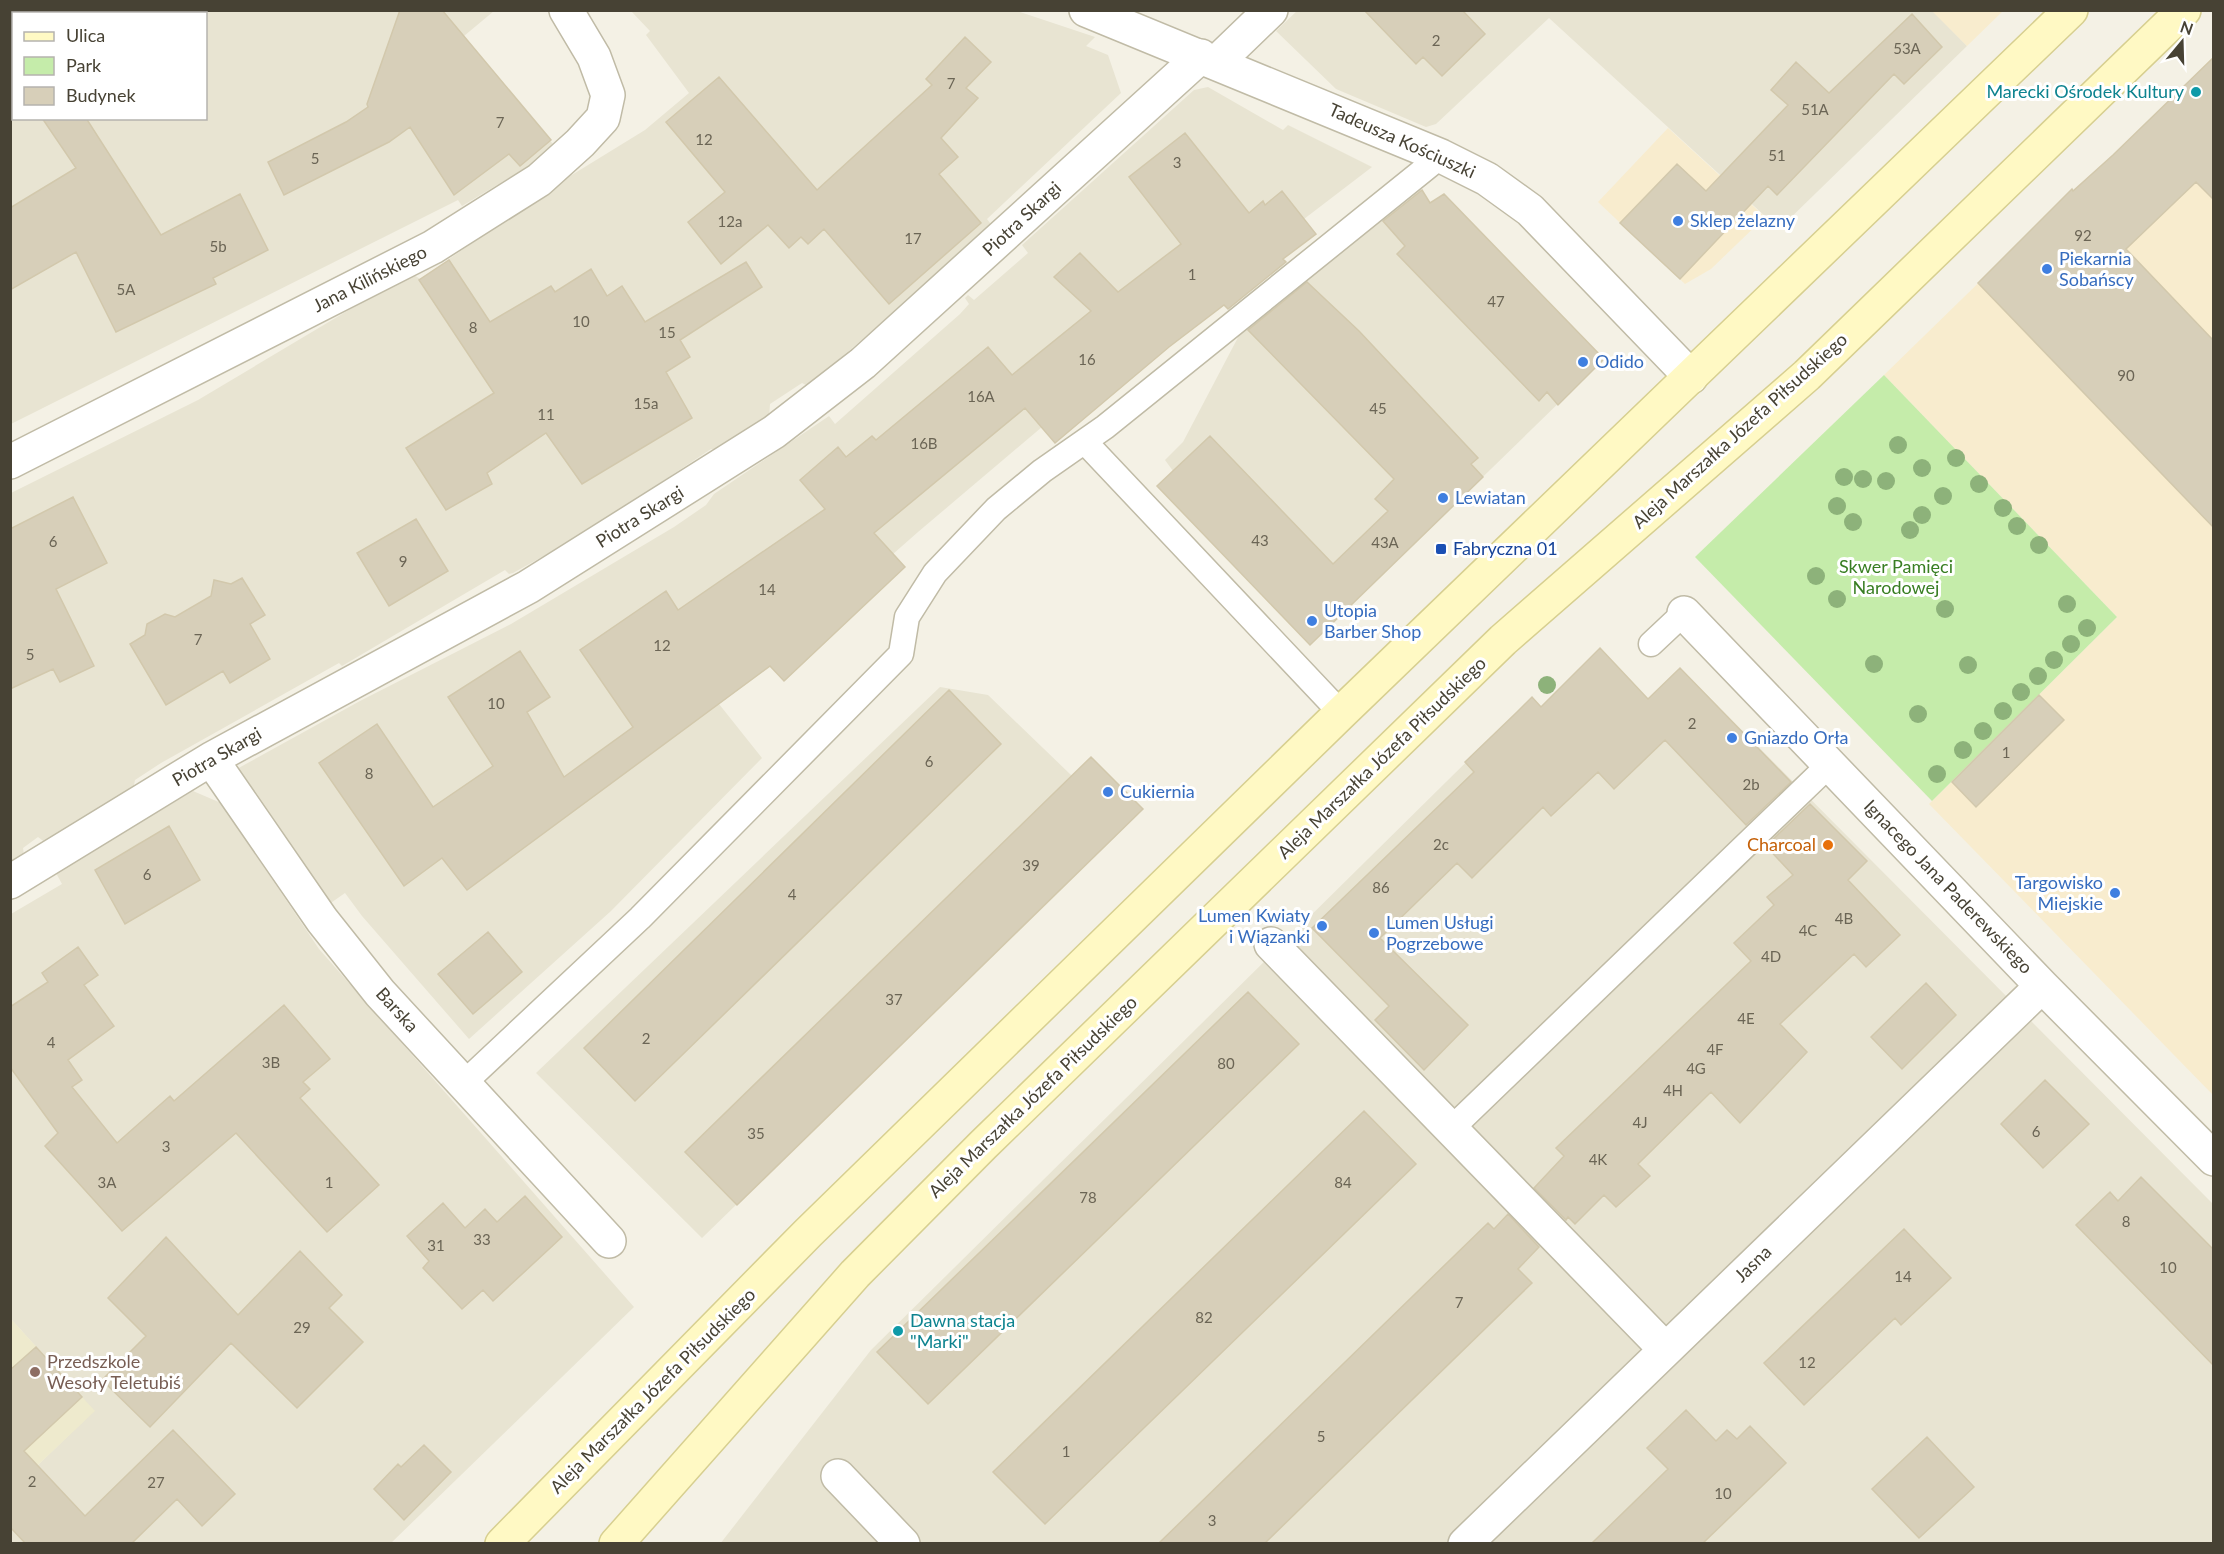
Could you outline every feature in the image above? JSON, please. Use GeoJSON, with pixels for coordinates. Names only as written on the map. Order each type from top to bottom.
{"type":"FeatureCollection","features":[{"type":"Feature","properties":{"kind":"main road","name":"Aleja Marszałka Józefa Piłsudskiego"},"geometry":{"type":"LineString","coordinates":[[502,1544],[808,1233],[1341,713],[2071,10]]}},
{"type":"Feature","properties":{"kind":"main road","name":"Aleja Marszałka Józefa Piłsudskiego"},"geometry":{"type":"LineString","coordinates":[[616,1544],[855,1274],[983,1144],[1503,640],[1807,375],[2184,10]]}},
{"type":"Feature","properties":{"kind":"street","name":"Jana Kilińskiego"},"geometry":{"type":"LineString","coordinates":[[10,462],[433,247],[539,180],[580,143],[603,118],[608,95],[594,57],[567,10]]}},
{"type":"Feature","properties":{"kind":"street","name":"Tadeusza Kościuszki"},"geometry":{"type":"LineString","coordinates":[[1086,10],[1441,156],[1487,179],[1530,210],[1691,377]]}},
{"type":"Feature","properties":{"kind":"street","name":"Piotra Skargi"},"geometry":{"type":"LineString","coordinates":[[10,882],[211,759],[528,587],[774,432],[863,363],[1209,59],[1271,10]]}},
{"type":"Feature","properties":{"kind":"street","name":"Ignacego Jana Paderewskiego"},"geometry":{"type":"LineString","coordinates":[[1684,614],[2042,986],[2214,1159]]}},
{"type":"Feature","properties":{"kind":"street","name":"Barska"},"geometry":{"type":"LineString","coordinates":[[211,759],[322,920],[380,993],[609,1241]]}},
{"type":"Feature","properties":{"kind":"street"},"geometry":{"type":"LineString","coordinates":[[1271,944],[1665,1349]]}},
{"type":"Feature","properties":{"kind":"street","name":"Jasna"},"geometry":{"type":"LineString","coordinates":[[1465,1544],[2042,986]]}},
{"type":"Feature","properties":{"kind":"street"},"geometry":{"type":"LineString","coordinates":[[838,1476],[903,1544]]}},
{"type":"Feature","properties":{"kind":"lane"},"geometry":{"type":"LineString","coordinates":[[464,1084],[640,918],[901,654],[907,617],[936,573],[996,509],[1042,471],[1085,442],[1441,156]]}},
{"type":"Feature","properties":{"kind":"lane"},"geometry":{"type":"LineString","coordinates":[[1085,442],[1341,713]]}},
{"type":"Feature","properties":{"kind":"lane"},"geometry":{"type":"LineString","coordinates":[[1651,644],[1684,614]]}},
{"type":"Feature","properties":{"kind":"lane"},"geometry":{"type":"LineString","coordinates":[[1450,1130],[1830,764]]}},
{"type":"Feature","properties":{"kind":"shaded area"},"geometry":{"type":"Polygon","coordinates":[[[1298,10],[1932,10],[1967,46],[1779,229],[1549,18],[1436,124],[1426,127],[1336,89],[1276,31],[1298,10]]]}},
{"type":"Feature","properties":{"kind":"shaded area"},"geometry":{"type":"Polygon","coordinates":[[[11,11],[494,11],[464,36],[557,149],[462,206],[458,200],[11,424],[11,11]]]}},
{"type":"Feature","properties":{"kind":"shaded area"},"geometry":{"type":"Polygon","coordinates":[[[631,11],[1017,11],[1095,37],[1086,46],[1108,55],[1121,93],[987,219],[993,227],[808,386],[802,383],[770,404],[769,417],[719,450],[711,449],[639,497],[641,502],[513,573],[509,574],[505,570],[342,666],[339,663],[161,763],[135,780],[133,790],[46,843],[38,837],[23,848],[24,855],[11,864],[11,493],[198,400],[411,273],[420,279],[562,181],[645,130],[689,93],[646,35],[650,31],[631,11]]]}},
{"type":"Feature","properties":{"kind":"shaded area"},"geometry":{"type":"Polygon","coordinates":[[[1932,11],[2003,11],[1967,46],[1932,11]]]}},
{"type":"Feature","properties":{"kind":"shaded area"},"geometry":{"type":"Polygon","coordinates":[[[2213,57],[2213,1095],[1929,804],[2117,617],[1884,375],[2044,219],[2043,217],[2119,150],[2213,57]]]}},
{"type":"Feature","properties":{"kind":"shaded area"},"geometry":{"type":"Polygon","coordinates":[[[1208,87],[1283,130],[1288,125],[1372,167],[1133,350],[918,532],[893,554],[905,567],[785,681],[770,667],[719,704],[762,758],[611,911],[469,1039],[362,916],[345,893],[325,907],[235,770],[360,701],[511,624],[674,527],[706,505],[714,494],[829,416],[835,424],[960,314],[969,304],[965,298],[968,295],[974,300],[1028,253],[1022,245],[1194,90],[1208,87]]]}},
{"type":"Feature","properties":{"kind":"shaded area"},"geometry":{"type":"Polygon","coordinates":[[[1668,128],[1765,217],[1711,269],[1685,284],[1598,202],[1668,128]]]}},
{"type":"Feature","properties":{"kind":"shaded area"},"geometry":{"type":"Polygon","coordinates":[[[1421,189],[1430,203],[1444,194],[1604,359],[1310,645],[1157,486],[1173,471],[1165,460],[1183,442],[1244,326],[1421,189]]]}},
{"type":"Feature","properties":{"kind":"shaded area"},"geometry":{"type":"Polygon","coordinates":[[[1600,648],[1638,688],[1632,693],[1643,704],[1680,668],[2213,1204],[2213,1543],[720,1544],[871,1350],[1532,697],[1541,706],[1600,648]]]}},
{"type":"Feature","properties":{"kind":"shaded area"},"geometry":{"type":"Polygon","coordinates":[[[940,687],[988,695],[1125,827],[702,1238],[536,1073],[940,687]]]}},
{"type":"Feature","properties":{"kind":"shaded area"},"geometry":{"type":"Polygon","coordinates":[[[193,791],[221,803],[319,949],[634,1307],[390,1544],[11,1543],[11,1462],[23,1450],[38,1465],[94,1411],[11,1319],[11,914],[62,884],[56,873],[193,791]]]}},
{"type":"Feature","properties":{"kind":"shaded area","name":"Przedszkole Wesoły Teletubiś"},"geometry":{"type":"Polygon","coordinates":[[[11,1319],[95,1411],[38,1465],[23,1450],[11,1462],[11,1319]]]}},
{"type":"Feature","properties":{"kind":"green space","name":"Skwer Pamięci Narodowej"},"geometry":{"type":"Polygon","coordinates":[[[1884,375],[2117,617],[1932,801],[1695,557],[1884,375]]]}},
{"type":"Feature","properties":{"kind":"building"},"geometry":{"type":"Polygon","coordinates":[[[400,10],[442,10],[551,140],[520,166],[509,154],[454,195],[410,127],[389,142],[284,195],[268,162],[346,122],[368,107],[367,104],[400,10]]]}},
{"type":"Feature","properties":{"kind":"building"},"geometry":{"type":"Polygon","coordinates":[[[1364,10],[1462,10],[1485,34],[1442,76],[1423,57],[1416,64],[1364,10]]]}},
{"type":"Feature","properties":{"kind":"building"},"geometry":{"type":"Polygon","coordinates":[[[1912,14],[1942,47],[1904,84],[1894,74],[1777,195],[1768,186],[1680,279],[1620,223],[1677,164],[1706,191],[1788,105],[1771,90],[1796,62],[1829,93],[1912,14]]]}},
{"type":"Feature","properties":{"kind":"building"},"geometry":{"type":"Polygon","coordinates":[[[965,37],[991,62],[966,88],[978,98],[941,138],[958,157],[939,174],[981,223],[889,304],[824,229],[808,244],[801,237],[789,248],[768,225],[721,264],[688,222],[725,192],[666,122],[719,77],[817,190],[932,85],[926,79],[965,37]]]}},
{"type":"Feature","properties":{"kind":"building"},"geometry":{"type":"Polygon","coordinates":[[[2214,57],[2214,200],[2196,182],[2126,249],[2214,341],[2214,528],[1978,283],[2072,189],[2073,191],[2113,155],[2214,57]]]}},
{"type":"Feature","properties":{"kind":"building"},"geometry":{"type":"Polygon","coordinates":[[[43,120],[87,120],[161,235],[240,194],[268,250],[213,278],[216,284],[116,332],[76,252],[10,290],[10,208],[76,168],[43,120]]]}},
{"type":"Feature","properties":{"kind":"building"},"geometry":{"type":"Polygon","coordinates":[[[1185,133],[1249,213],[1263,201],[1265,205],[1282,191],[1316,234],[1283,259],[1286,262],[1228,309],[1224,305],[1169,347],[1055,443],[1025,408],[874,533],[905,567],[784,681],[770,666],[467,890],[442,858],[404,886],[319,763],[377,724],[433,807],[493,766],[448,697],[520,651],[550,697],[527,712],[564,777],[633,727],[580,650],[666,591],[678,610],[825,509],[800,480],[838,447],[846,457],[872,436],[876,440],[988,347],[1012,375],[1091,311],[1054,277],[1080,253],[1118,292],[1181,244],[1129,177],[1185,133]]]}},
{"type":"Feature","properties":{"kind":"building"},"geometry":{"type":"Polygon","coordinates":[[[1422,190],[1430,203],[1444,194],[1604,359],[1558,405],[1547,392],[1539,401],[1397,254],[1405,246],[1383,221],[1422,190]]]}},
{"type":"Feature","properties":{"kind":"building"},"geometry":{"type":"Polygon","coordinates":[[[449,260],[490,322],[551,286],[555,292],[591,269],[607,296],[622,286],[645,322],[746,262],[762,287],[680,340],[690,357],[666,372],[692,418],[582,484],[546,433],[487,473],[492,484],[446,510],[406,448],[494,393],[419,280],[449,260]]]}},
{"type":"Feature","properties":{"kind":"building"},"geometry":{"type":"Polygon","coordinates":[[[1307,282],[1359,331],[1478,458],[1471,464],[1483,477],[1310,645],[1157,486],[1210,436],[1333,564],[1388,511],[1375,499],[1394,479],[1248,330],[1307,282]]]}},
{"type":"Feature","properties":{"kind":"building"},"geometry":{"type":"Polygon","coordinates":[[[73,497],[107,563],[56,589],[94,666],[60,682],[53,669],[10,689],[10,529],[73,497]]]}},
{"type":"Feature","properties":{"kind":"building"},"geometry":{"type":"Polygon","coordinates":[[[416,519],[448,571],[389,606],[357,553],[416,519]]]}},
{"type":"Feature","properties":{"kind":"building"},"geometry":{"type":"Polygon","coordinates":[[[242,578],[265,615],[250,624],[270,659],[230,683],[223,671],[166,705],[130,644],[145,635],[147,624],[165,614],[175,617],[211,596],[214,580],[231,584],[242,578]]]}},
{"type":"Feature","properties":{"kind":"building"},"geometry":{"type":"Polygon","coordinates":[[[1600,648],[1648,699],[1680,668],[1791,782],[1746,825],[1665,740],[1614,789],[1598,772],[1551,816],[1543,807],[1472,878],[1457,863],[1380,938],[1468,1025],[1424,1070],[1375,1020],[1389,1006],[1312,928],[1474,772],[1465,762],[1532,697],[1541,707],[1600,648]]]}},
{"type":"Feature","properties":{"kind":"building"},"geometry":{"type":"Polygon","coordinates":[[[949,690],[1001,744],[635,1101],[584,1048],[949,690]]]}},
{"type":"Feature","properties":{"kind":"building"},"geometry":{"type":"Polygon","coordinates":[[[2039,695],[2064,720],[1976,807],[1952,782],[2039,695]]]}},
{"type":"Feature","properties":{"kind":"building"},"geometry":{"type":"Polygon","coordinates":[[[1091,757],[1143,809],[737,1205],[685,1152],[1091,757]]]}},
{"type":"Feature","properties":{"kind":"building"},"geometry":{"type":"Polygon","coordinates":[[[1810,804],[1867,861],[1848,880],[1900,935],[1866,967],[1854,954],[1780,1024],[1807,1052],[1740,1123],[1711,1092],[1638,1164],[1650,1176],[1616,1207],[1604,1195],[1575,1224],[1568,1217],[1566,1220],[1534,1188],[1564,1156],[1556,1148],[1751,961],[1734,943],[1774,905],[1767,897],[1793,875],[1766,846],[1810,804]]]}},
{"type":"Feature","properties":{"kind":"building"},"geometry":{"type":"Polygon","coordinates":[[[169,826],[200,880],[125,924],[95,870],[169,826]]]}},
{"type":"Feature","properties":{"kind":"building"},"geometry":{"type":"Polygon","coordinates":[[[488,932],[522,972],[473,1014],[438,974],[488,932]]]}},
{"type":"Feature","properties":{"kind":"building"},"geometry":{"type":"Polygon","coordinates":[[[78,947],[98,975],[84,985],[114,1026],[68,1060],[82,1080],[72,1087],[117,1143],[170,1096],[174,1101],[284,1005],[330,1059],[303,1082],[310,1089],[300,1098],[379,1185],[327,1232],[236,1133],[122,1231],[45,1146],[58,1133],[10,1067],[10,1007],[48,982],[42,973],[78,947]]]}},
{"type":"Feature","properties":{"kind":"building"},"geometry":{"type":"Polygon","coordinates":[[[1926,983],[1956,1015],[1902,1069],[1871,1037],[1926,983]]]}},
{"type":"Feature","properties":{"kind":"building"},"geometry":{"type":"Polygon","coordinates":[[[1248,992],[1299,1044],[928,1404],[877,1352],[1248,992]]]}},
{"type":"Feature","properties":{"kind":"building"},"geometry":{"type":"Polygon","coordinates":[[[2045,1080],[2089,1124],[2043,1168],[2001,1124],[2045,1080]]]}},
{"type":"Feature","properties":{"kind":"building"},"geometry":{"type":"Polygon","coordinates":[[[1364,1111],[1416,1164],[1045,1524],[993,1472],[1364,1111]]]}},
{"type":"Feature","properties":{"kind":"building"},"geometry":{"type":"Polygon","coordinates":[[[2141,1177],[2214,1250],[2214,1366],[2076,1225],[2110,1192],[2118,1201],[2141,1177]]]}},
{"type":"Feature","properties":{"kind":"building"},"geometry":{"type":"Polygon","coordinates":[[[525,1196],[562,1237],[493,1301],[483,1290],[462,1309],[423,1268],[429,1261],[407,1236],[443,1203],[465,1228],[485,1209],[497,1222],[525,1196]]]}},
{"type":"Feature","properties":{"kind":"building"},"geometry":{"type":"Polygon","coordinates":[[[1508,1214],[1539,1247],[1518,1269],[1532,1283],[1264,1544],[1158,1544],[1488,1223],[1494,1229],[1508,1214]]]}},
{"type":"Feature","properties":{"kind":"building"},"geometry":{"type":"Polygon","coordinates":[[[1904,1229],[1951,1278],[1901,1325],[1895,1318],[1804,1405],[1764,1363],[1904,1229]]]}},
{"type":"Feature","properties":{"kind":"building"},"geometry":{"type":"Polygon","coordinates":[[[166,1237],[238,1315],[300,1251],[342,1295],[329,1308],[363,1342],[297,1408],[231,1343],[150,1427],[102,1380],[146,1336],[108,1298],[166,1237]]]}},
{"type":"Feature","properties":{"kind":"building"},"geometry":{"type":"Polygon","coordinates":[[[36,1347],[82,1397],[24,1451],[85,1516],[173,1430],[235,1494],[202,1526],[177,1499],[131,1544],[26,1544],[10,1527],[10,1370],[36,1347]]]}},
{"type":"Feature","properties":{"kind":"building"},"geometry":{"type":"Polygon","coordinates":[[[1686,1410],[1716,1441],[1727,1430],[1737,1439],[1750,1426],[1786,1463],[1702,1544],[1591,1544],[1668,1469],[1647,1448],[1686,1410]]]}},
{"type":"Feature","properties":{"kind":"building"},"geometry":{"type":"Polygon","coordinates":[[[1927,1437],[1974,1487],[1919,1538],[1872,1489],[1927,1437]]]}},
{"type":"Feature","properties":{"kind":"building"},"geometry":{"type":"Polygon","coordinates":[[[424,1445],[451,1472],[404,1520],[374,1489],[398,1464],[401,1467],[424,1445]]]}},
{"type":"Feature","properties":{"kind":"place","name":"Marecki Ośrodek Kultury"},"geometry":{"type":"Point","coordinates":[2196,92]}},
{"type":"Feature","properties":{"kind":"place","name":"Sklep żelazny"},"geometry":{"type":"Point","coordinates":[1678,221]}},
{"type":"Feature","properties":{"kind":"place","name":"Piekarnia Sobańscy"},"geometry":{"type":"Point","coordinates":[2047,269]}},
{"type":"Feature","properties":{"kind":"place","name":"Odido"},"geometry":{"type":"Point","coordinates":[1583,362]}},
{"type":"Feature","properties":{"kind":"place","name":"Lewiatan"},"geometry":{"type":"Point","coordinates":[1443,498]}},
{"type":"Feature","properties":{"kind":"place","name":"Fabryczna 01"},"geometry":{"type":"Point","coordinates":[1441,549]}},
{"type":"Feature","properties":{"kind":"place","name":"Utopia Barber Shop"},"geometry":{"type":"Point","coordinates":[1312,621]}},
{"type":"Feature","properties":{"kind":"place","name":"Gniazdo Orła"},"geometry":{"type":"Point","coordinates":[1732,738]}},
{"type":"Feature","properties":{"kind":"place","name":"Cukiernia"},"geometry":{"type":"Point","coordinates":[1108,792]}},
{"type":"Feature","properties":{"kind":"place","name":"Charcoal"},"geometry":{"type":"Point","coordinates":[1828,845]}},
{"type":"Feature","properties":{"kind":"place","name":"Targowisko Miejskie"},"geometry":{"type":"Point","coordinates":[2115,893]}},
{"type":"Feature","properties":{"kind":"place","name":"Lumen Kwiaty i Wiązanki"},"geometry":{"type":"Point","coordinates":[1322,926]}},
{"type":"Feature","properties":{"kind":"place","name":"Lumen Usługi Pogrzebowe"},"geometry":{"type":"Point","coordinates":[1374,933]}},
{"type":"Feature","properties":{"kind":"place","name":"Dawna stacja \"Marki\""},"geometry":{"type":"Point","coordinates":[898,1331]}},
{"type":"Feature","properties":{"kind":"place","name":"Przedszkole Wesoły Teletubiś"},"geometry":{"type":"Point","coordinates":[35,1372]}}]}
